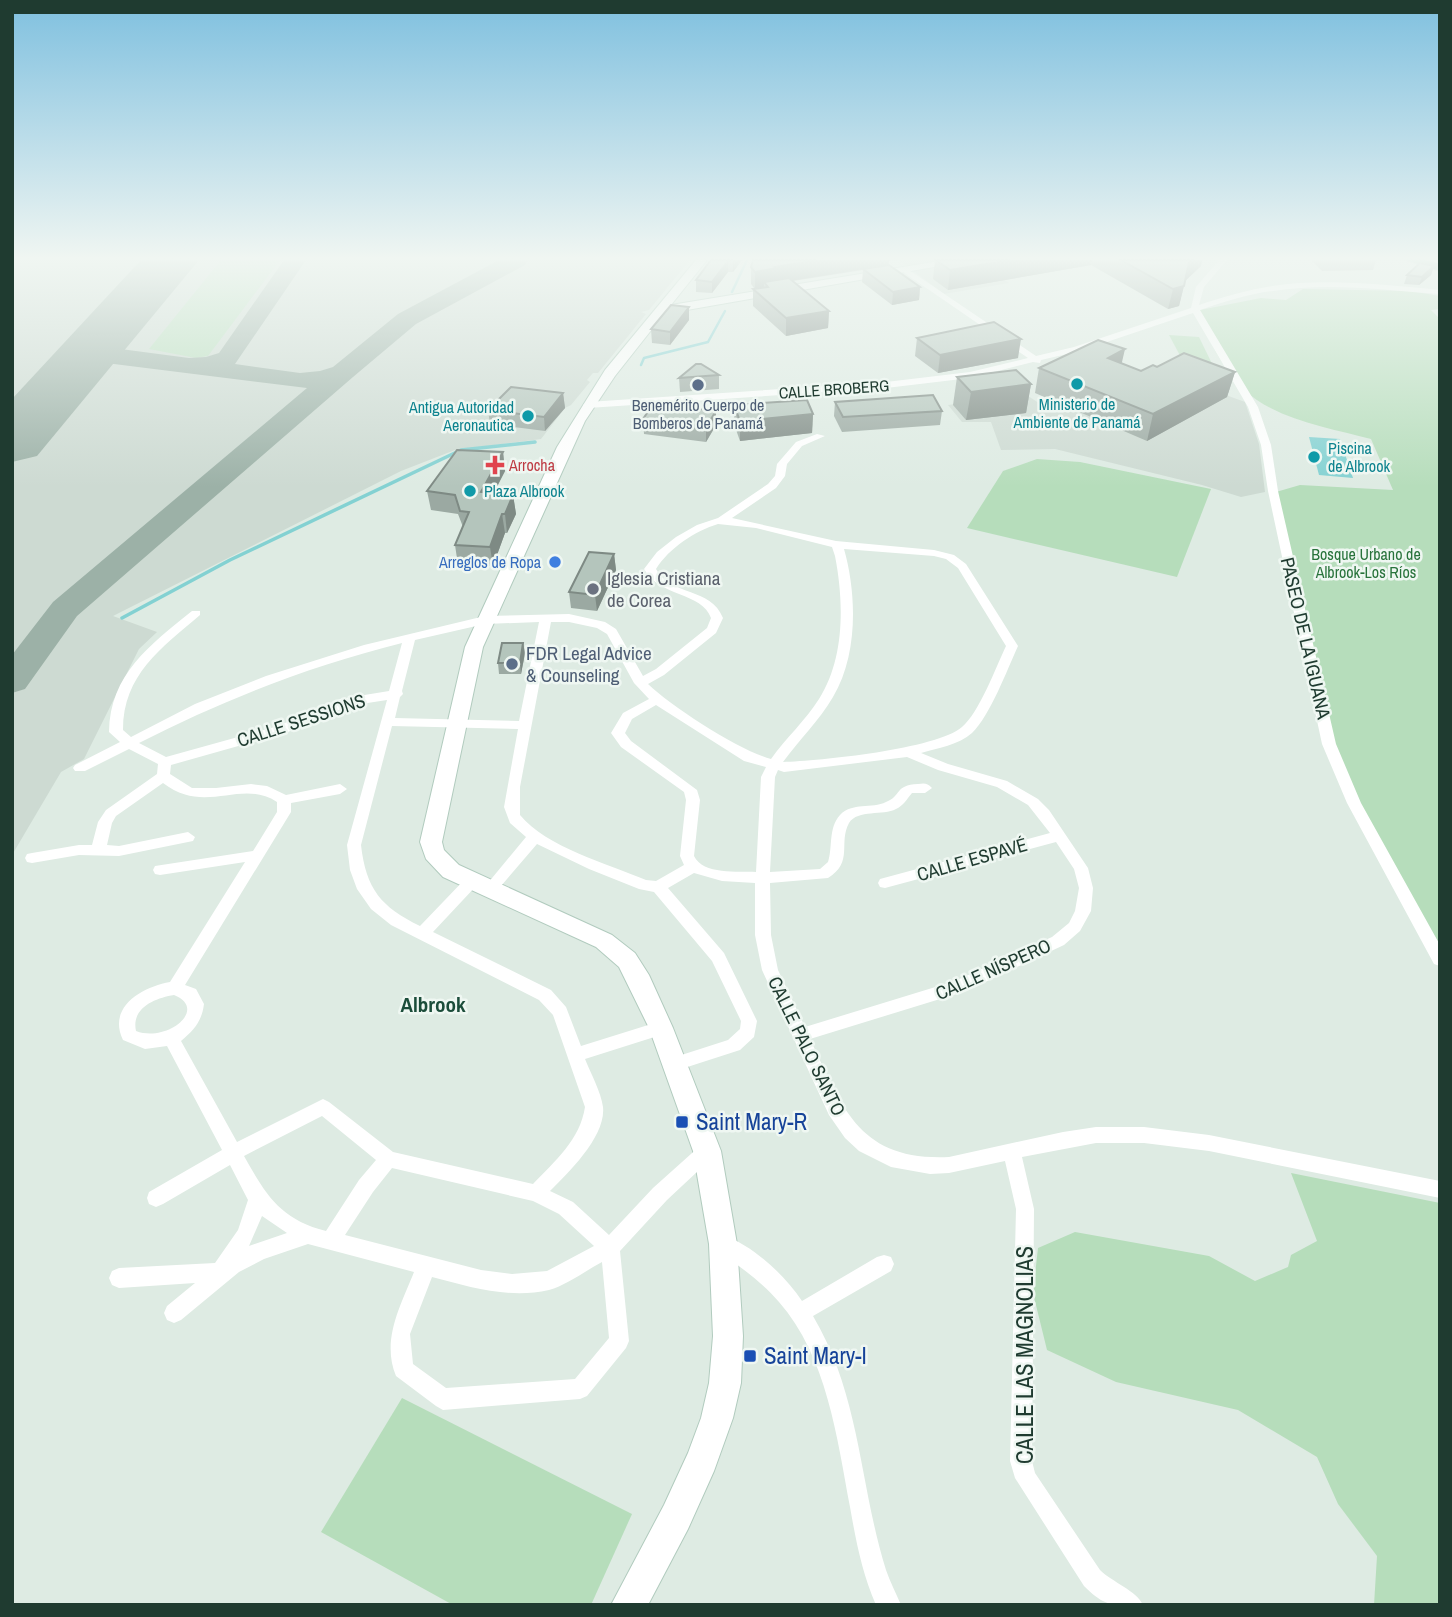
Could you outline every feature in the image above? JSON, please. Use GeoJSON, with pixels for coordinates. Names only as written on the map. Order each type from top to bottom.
{"type":"FeatureCollection","features":[{"type":"Feature","properties":{"kind":"main road"},"geometry":{"type":"LineString","coordinates":[[629,1605],[676,1517],[717,1418],[725,1383],[728,1336],[723,1244],[707,1151],[675,1064],[637,975],[614,948],[587,932],[481,885],[442,864],[434,853],[431,842],[474,647],[485,620],[564,447],[588,405],[640,335]]}},
{"type":"Feature","properties":{"kind":"street"},"geometry":{"type":"LineString","coordinates":[[1000,335],[1037,361]]}},
{"type":"Feature","properties":{"kind":"street","name":"CALLE BROBERG"},"geometry":{"type":"LineString","coordinates":[[588,405],[913,383],[1037,361],[1115,335]]}},
{"type":"Feature","properties":{"kind":"street","name":"PASEO DE LA IGUANA"},"geometry":{"type":"LineString","coordinates":[[1211,335],[1253,407],[1263,436],[1329,744],[1354,803],[1440,960]]}},
{"type":"Feature","properties":{"kind":"street"},"geometry":{"type":"LineString","coordinates":[[640,683],[660,672],[708,634],[717,618],[714,610],[706,603],[655,580],[650,573],[651,565],[697,527],[722,520],[772,486],[780,476],[782,464],[799,444],[820,436]]}},
{"type":"Feature","properties":{"kind":"street"},"geometry":{"type":"LineString","coordinates":[[80,768],[200,707],[270,679],[341,655],[485,620],[581,619],[606,628],[615,637],[640,683],[657,700],[749,758],[773,766],[797,767],[908,752],[947,742],[973,724],[1011,650],[1011,642],[955,559],[934,553],[837,545],[722,520]]}},
{"type":"Feature","properties":{"kind":"street","name":"CALLE PALO SANTO"},"geometry":{"type":"LineString","coordinates":[[837,545],[841,556],[847,637],[841,666],[821,706],[773,766],[768,777],[761,918],[766,952],[777,988],[840,1117],[865,1145],[914,1165],[930,1166],[949,1165],[1096,1135],[1177,1138],[1440,1190]]}},
{"type":"Feature","properties":{"kind":"street"},"geometry":{"type":"LineString","coordinates":[[196,613],[141,662],[128,680],[114,713],[116,732],[164,769],[179,788],[192,793],[254,788],[272,792],[284,800],[340,789]]}},
{"type":"Feature","properties":{"kind":"street"},"geometry":{"type":"LineString","coordinates":[[545,620],[511,808],[517,823],[536,837],[644,886],[658,887],[693,867]]}},
{"type":"Feature","properties":{"kind":"street"},"geometry":{"type":"LineString","coordinates":[[410,637],[397,694],[354,845],[356,872],[364,891],[378,908],[396,921],[545,995],[560,1012],[593,1107],[593,1123],[585,1138],[536,1193]]}},
{"type":"Feature","properties":{"kind":"street","name":"CALLE SESSIONS"},"geometry":{"type":"LineString","coordinates":[[99,850],[105,822],[111,813],[164,769],[283,729],[345,702],[397,694]]}},
{"type":"Feature","properties":{"kind":"street"},"geometry":{"type":"LineString","coordinates":[[657,700],[625,718],[618,733],[626,744],[690,790],[693,800],[687,856],[693,867],[705,872],[763,877],[827,872],[836,862],[841,825],[846,817],[855,812],[891,806],[908,789],[925,788]]}},
{"type":"Feature","properties":{"kind":"street"},"geometry":{"type":"LineString","coordinates":[[389,722],[526,725]]}},
{"type":"Feature","properties":{"kind":"street","name":"CALLE NÍSPERO"},"geometry":{"type":"LineString","coordinates":[[800,1035],[960,986],[1052,944],[1068,933],[1083,911],[1086,888],[1081,868],[1033,802],[1014,788],[943,767],[908,752]]}},
{"type":"Feature","properties":{"kind":"street"},"geometry":{"type":"LineString","coordinates":[[175,988],[282,819],[284,800]]}},
{"type":"Feature","properties":{"kind":"street","name":"CALLE ESPAVÉ"},"geometry":{"type":"LineString","coordinates":[[886,883],[1059,835]]}},
{"type":"Feature","properties":{"kind":"street"},"geometry":{"type":"LineString","coordinates":[[32,858],[79,850],[119,850],[188,836]]}},
{"type":"Feature","properties":{"kind":"street"},"geometry":{"type":"LineString","coordinates":[[422,934],[536,837]]}},
{"type":"Feature","properties":{"kind":"street"},"geometry":{"type":"LineString","coordinates":[[160,870],[258,855]]}},
{"type":"Feature","properties":{"kind":"street"},"geometry":{"type":"LineString","coordinates":[[658,887],[718,957],[749,1021],[748,1032],[739,1042],[675,1064]]}},
{"type":"Feature","properties":{"kind":"street"},"geometry":{"type":"LineString","coordinates":[[175,988],[191,994],[197,1008],[189,1025],[171,1038],[147,1043],[129,1035],[127,1018],[140,1000],[151,993],[175,988]]}},
{"type":"Feature","properties":{"kind":"street"},"geometry":{"type":"LineString","coordinates":[[576,1055],[660,1028]]}},
{"type":"Feature","properties":{"kind":"street"},"geometry":{"type":"LineString","coordinates":[[171,1038],[235,1152],[258,1199],[272,1214],[308,1235],[481,1280],[512,1284],[550,1280],[610,1248],[660,1194],[707,1151]]}},
{"type":"Feature","properties":{"kind":"street"},"geometry":{"type":"LineString","coordinates":[[156,1198],[235,1152],[323,1107],[388,1159],[536,1193],[566,1208],[610,1248],[619,1340],[580,1389],[443,1399],[403,1369],[400,1334],[426,1266]]}},
{"type":"Feature","properties":{"kind":"street","name":"CALLE LAS MAGNOLIAS"},"geometry":{"type":"LineString","coordinates":[[1012,1151],[1025,1209],[1021,1461],[1026,1478],[1092,1578],[1103,1589],[1131,1605]]}},
{"type":"Feature","properties":{"kind":"street"},"geometry":{"type":"LineString","coordinates":[[330,1241],[366,1186],[388,1159]]}},
{"type":"Feature","properties":{"kind":"street"},"geometry":{"type":"LineString","coordinates":[[220,1272],[246,1235],[258,1199]]}},
{"type":"Feature","properties":{"kind":"street"},"geometry":{"type":"LineString","coordinates":[[174,1312],[220,1272],[260,1251],[308,1235]]}},
{"type":"Feature","properties":{"kind":"street"},"geometry":{"type":"LineString","coordinates":[[723,1244],[751,1260],[800,1313],[822,1350],[837,1390],[870,1556],[889,1605]]}},
{"type":"Feature","properties":{"kind":"street"},"geometry":{"type":"LineString","coordinates":[[800,1313],[884,1264]]}},
{"type":"Feature","properties":{"kind":"street"},"geometry":{"type":"LineString","coordinates":[[118,1278],[220,1272]]}},
{"type":"Feature","properties":{"kind":"shaded area"},"geometry":{"type":"Polygon","coordinates":[[[12,335],[629,335],[598,373],[593,373],[587,380],[590,382],[541,439],[455,450],[401,471],[113,616],[157,632],[139,649],[84,759],[61,772],[12,855],[12,335]]]}},
{"type":"Feature","properties":{"kind":"shaded area"},"geometry":{"type":"Polygon","coordinates":[[[1160,371],[1245,402],[1259,444],[1265,492],[1241,497],[1055,449],[1001,450],[991,422],[962,422],[948,405],[1025,394],[1048,409],[1059,411],[1137,374],[1160,371]]]}},
{"type":"Feature","properties":{"kind":"green space"},"geometry":{"type":"Polygon","coordinates":[[[160,335],[223,335],[208,356],[196,358],[149,349],[160,335]]]}},
{"type":"Feature","properties":{"kind":"green space"},"geometry":{"type":"Polygon","coordinates":[[[1169,335],[1199,337],[1218,376],[1191,376],[1169,335]]]}},
{"type":"Feature","properties":{"kind":"green space","name":"Bosque Urbano de Albrook-Los Ríos"},"geometry":{"type":"Polygon","coordinates":[[[1207,335],[1440,335],[1440,968],[1333,749],[1276,492],[1300,485],[1393,490],[1371,439],[1303,421],[1255,399],[1234,380],[1207,335]]]}},
{"type":"Feature","properties":{"kind":"green space"},"geometry":{"type":"Polygon","coordinates":[[[1037,459],[1080,462],[1211,489],[1177,577],[967,528],[1003,471],[1037,459]]]}},
{"type":"Feature","properties":{"kind":"green space"},"geometry":{"type":"Polygon","coordinates":[[[1291,1173],[1440,1203],[1440,1605],[1374,1605],[1377,1556],[1338,1504],[1317,1457],[1238,1410],[1116,1382],[1047,1350],[1033,1293],[1038,1248],[1075,1232],[1209,1256],[1255,1281],[1288,1267],[1291,1255],[1317,1241],[1291,1173]]]}},
{"type":"Feature","properties":{"kind":"green space"},"geometry":{"type":"Polygon","coordinates":[[[402,1398],[632,1514],[591,1605],[453,1605],[321,1532],[402,1398]]]}},
{"type":"Feature","properties":{"kind":"water"},"geometry":{"type":"Polygon","coordinates":[[[1309,437],[1340,439],[1353,478],[1319,475],[1309,437]]]}},
{"type":"Feature","properties":{"kind":"building"},"geometry":{"type":"Polygon","coordinates":[[[929,335],[1015,335],[1021,339],[940,355],[917,338],[929,335]]]}},
{"type":"Feature","properties":{"kind":"building"},"geometry":{"type":"Polygon","coordinates":[[[1098,340],[1125,349],[1108,358],[1141,371],[1153,365],[1157,367],[1184,353],[1235,372],[1153,414],[1039,368],[1098,340]]]}},
{"type":"Feature","properties":{"kind":"building"},"geometry":{"type":"Polygon","coordinates":[[[696,364],[701,364],[719,375],[679,378],[696,364]]]}},
{"type":"Feature","properties":{"kind":"building"},"geometry":{"type":"Polygon","coordinates":[[[1016,370],[1031,384],[971,392],[957,377],[1016,370]]]}},
{"type":"Feature","properties":{"kind":"building"},"geometry":{"type":"Polygon","coordinates":[[[511,387],[563,393],[544,417],[488,410],[511,387]]]}},
{"type":"Feature","properties":{"kind":"building"},"geometry":{"type":"Polygon","coordinates":[[[933,395],[942,411],[843,417],[835,402],[933,395]]]}},
{"type":"Feature","properties":{"kind":"building"},"geometry":{"type":"Polygon","coordinates":[[[807,400],[813,414],[740,421],[734,405],[807,400]]]}},
{"type":"Feature","properties":{"kind":"building"},"geometry":{"type":"Polygon","coordinates":[[[654,403],[716,411],[706,427],[643,419],[654,403]]]}},
{"type":"Feature","properties":{"kind":"building"},"geometry":{"type":"Polygon","coordinates":[[[457,450],[503,452],[481,492],[513,495],[505,514],[502,514],[490,547],[455,545],[469,512],[460,511],[455,495],[427,491],[457,450]]]}},
{"type":"Feature","properties":{"kind":"building"},"geometry":{"type":"Polygon","coordinates":[[[589,552],[614,554],[595,595],[569,592],[589,552]]]}},
{"type":"Feature","properties":{"kind":"building"},"geometry":{"type":"Polygon","coordinates":[[[502,643],[523,643],[520,663],[498,663],[502,643]]]}},
{"type":"Feature","properties":{"kind":"waterway"},"geometry":{"type":"LineString","coordinates":[[641,365],[644,358],[708,342],[712,335]]}},
{"type":"Feature","properties":{"kind":"waterway"},"geometry":{"type":"LineString","coordinates":[[122,618],[230,560],[461,450],[535,442]]}},
{"type":"Feature","properties":{"kind":"taxiway"},"geometry":{"type":"LineString","coordinates":[[190,366],[209,365],[228,358],[243,335]]}},
{"type":"Feature","properties":{"kind":"taxiway"},"geometry":{"type":"LineString","coordinates":[[343,372],[387,335]]}},
{"type":"Feature","properties":{"kind":"taxiway"},"geometry":{"type":"LineString","coordinates":[[90,353],[300,381],[324,379],[343,372]]}},
{"type":"Feature","properties":{"kind":"taxiway"},"geometry":{"type":"LineString","coordinates":[[12,681],[65,609],[343,372]]}},
{"type":"Feature","properties":{"kind":"runway"},"geometry":{"type":"LineString","coordinates":[[12,441],[105,335]]}},
{"type":"Feature","properties":{"kind":"place","name":"Ministerio de Ambiente de Panamá"},"geometry":{"type":"Point","coordinates":[1077,384]}},
{"type":"Feature","properties":{"kind":"place","name":"Benemérito Cuerpo de Bomberos de Panamá"},"geometry":{"type":"Point","coordinates":[698,385]}},
{"type":"Feature","properties":{"kind":"place","name":"Antigua Autoridad Aeronautica"},"geometry":{"type":"Point","coordinates":[528,416]}},
{"type":"Feature","properties":{"kind":"place","name":"Piscina de Albrook"},"geometry":{"type":"Point","coordinates":[1314,457]}},
{"type":"Feature","properties":{"kind":"place","name":"Arrocha"},"geometry":{"type":"Point","coordinates":[495,465]}},
{"type":"Feature","properties":{"kind":"place","name":"Plaza Albrook"},"geometry":{"type":"Point","coordinates":[470,491]}},
{"type":"Feature","properties":{"kind":"place","name":"Arreglos de Ropa"},"geometry":{"type":"Point","coordinates":[555,562]}},
{"type":"Feature","properties":{"kind":"place","name":"Iglesia Cristiana de Corea"},"geometry":{"type":"Point","coordinates":[593,589]}},
{"type":"Feature","properties":{"kind":"place","name":"FDR Legal Advice & Counseling"},"geometry":{"type":"Point","coordinates":[512,664]}},
{"type":"Feature","properties":{"kind":"place","name":"Saint Mary-R"},"geometry":{"type":"Point","coordinates":[682,1122]}},
{"type":"Feature","properties":{"kind":"place","name":"Saint Mary-I"},"geometry":{"type":"Point","coordinates":[750,1356]}},
{"type":"Feature","properties":{"kind":"district","name":"Albrook"},"geometry":{"type":"Point","coordinates":[433,1005]}}]}
